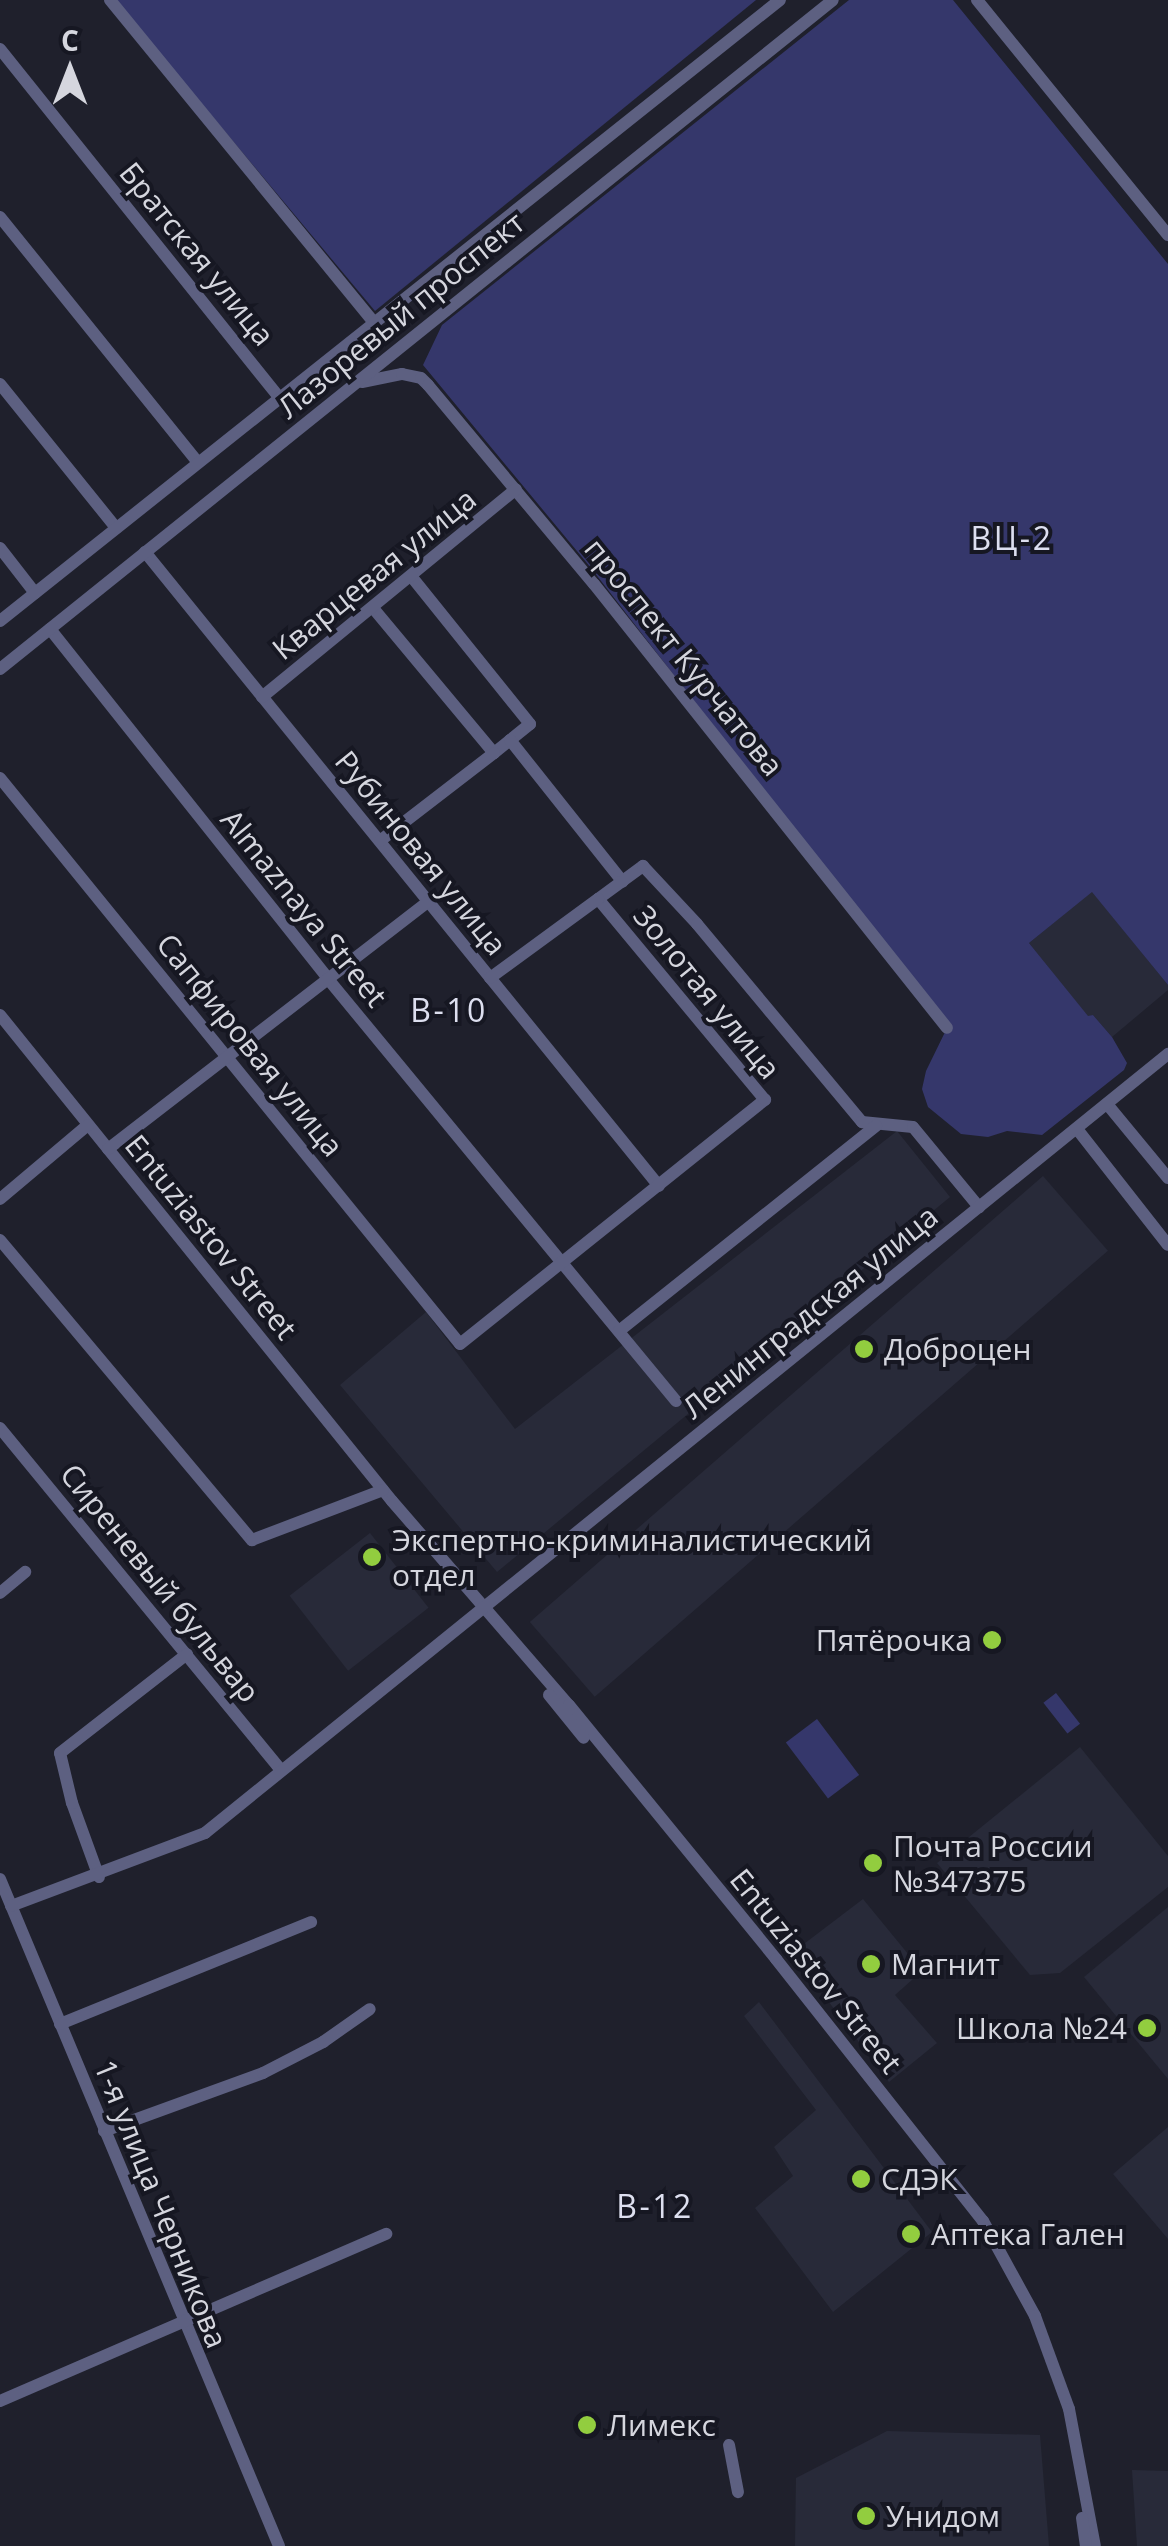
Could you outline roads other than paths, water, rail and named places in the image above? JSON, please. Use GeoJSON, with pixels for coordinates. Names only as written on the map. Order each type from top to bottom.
{"type":"FeatureCollection","features":[{"type":"Feature","properties":{"kind":"street"},"geometry":{"type":"LineString","coordinates":[[110,0],[373,321]]}},
{"type":"Feature","properties":{"kind":"street","name":"Лазоревый проспект"},"geometry":{"type":"LineString","coordinates":[[0,622],[780,0]]}},
{"type":"Feature","properties":{"kind":"street","name":"Лазоревый проспект"},"geometry":{"type":"LineString","coordinates":[[0,669],[833,0]]}},
{"type":"Feature","properties":{"kind":"street"},"geometry":{"type":"LineString","coordinates":[[977,0],[1168,235]]}},
{"type":"Feature","properties":{"kind":"street","name":"Братская улица"},"geometry":{"type":"LineString","coordinates":[[0,48],[280,397]]}},
{"type":"Feature","properties":{"kind":"street"},"geometry":{"type":"LineString","coordinates":[[0,217],[198,462]]}},
{"type":"Feature","properties":{"kind":"street","name":"проспект Курчатова"},"geometry":{"type":"LineString","coordinates":[[352,387],[392,375],[421,378],[516,489],[947,1028]]}},
{"type":"Feature","properties":{"kind":"street"},"geometry":{"type":"LineString","coordinates":[[0,384],[116,528]]}},
{"type":"Feature","properties":{"kind":"street","name":"Кварцевая улица"},"geometry":{"type":"LineString","coordinates":[[262,697],[516,489]]}},
{"type":"Feature","properties":{"kind":"street"},"geometry":{"type":"LineString","coordinates":[[0,548],[36,593]]}},
{"type":"Feature","properties":{"kind":"street","name":"Рубиновая улица"},"geometry":{"type":"LineString","coordinates":[[146,552],[659,1186]]}},
{"type":"Feature","properties":{"kind":"street"},"geometry":{"type":"LineString","coordinates":[[380,840],[530,724],[411,576]]}},
{"type":"Feature","properties":{"kind":"street"},"geometry":{"type":"LineString","coordinates":[[373,608],[494,752]]}},
{"type":"Feature","properties":{"kind":"street","name":"Almaznaya Street"},"geometry":{"type":"LineString","coordinates":[[50,629],[328,979],[676,1402]]}},
{"type":"Feature","properties":{"kind":"street"},"geometry":{"type":"LineString","coordinates":[[510,740],[623,882]]}},
{"type":"Feature","properties":{"kind":"street","name":"Сапфировая улица"},"geometry":{"type":"LineString","coordinates":[[0,778],[460,1344],[563,1261]]}},
{"type":"Feature","properties":{"kind":"street","name":"Золотая улица"},"geometry":{"type":"LineString","coordinates":[[659,1186],[765,1100],[598,898],[642,866],[697,924],[862,1122],[876,1126]]}},
{"type":"Feature","properties":{"kind":"street"},"geometry":{"type":"LineString","coordinates":[[490,978],[598,898]]}},
{"type":"Feature","properties":{"kind":"street"},"geometry":{"type":"LineString","coordinates":[[108,1149],[428,902]]}},
{"type":"Feature","properties":{"kind":"street","name":"Entuziastov Street"},"geometry":{"type":"LineString","coordinates":[[0,1015],[483,1613],[594,1735],[982,2221],[1035,2316],[1069,2409],[1095,2546]]}},
{"type":"Feature","properties":{"kind":"street","name":"Ленинградская улица"},"geometry":{"type":"LineString","coordinates":[[11,1906],[205,1834],[483,1613],[1168,1055]]}},
{"type":"Feature","properties":{"kind":"street"},"geometry":{"type":"LineString","coordinates":[[1108,1105],[1168,1178]]}},
{"type":"Feature","properties":{"kind":"street"},"geometry":{"type":"LineString","coordinates":[[619,1330],[876,1126],[889,1123],[912,1127],[979,1207]]}},
{"type":"Feature","properties":{"kind":"street"},"geometry":{"type":"LineString","coordinates":[[0,1199],[88,1125]]}},
{"type":"Feature","properties":{"kind":"street"},"geometry":{"type":"LineString","coordinates":[[1086,2546],[1062,2412],[1029,2321],[981,2230],[483,1613],[1078,1130],[1168,1245]]}},
{"type":"Feature","properties":{"kind":"street"},"geometry":{"type":"LineString","coordinates":[[563,1261],[659,1186]]}},
{"type":"Feature","properties":{"kind":"street"},"geometry":{"type":"LineString","coordinates":[[0,1240],[252,1540],[383,1490]]}},
{"type":"Feature","properties":{"kind":"street","name":"Сиреневый бульвар"},"geometry":{"type":"LineString","coordinates":[[0,1428],[281,1770]]}},
{"type":"Feature","properties":{"kind":"street"},"geometry":{"type":"LineString","coordinates":[[0,1593],[25,1572]]}},
{"type":"Feature","properties":{"kind":"street"},"geometry":{"type":"LineString","coordinates":[[100,1876],[72,1804],[60,1753],[188,1654]]}},
{"type":"Feature","properties":{"kind":"street","name":"1-я улица Черникова"},"geometry":{"type":"LineString","coordinates":[[0,1880],[279,2546]]}},
{"type":"Feature","properties":{"kind":"street"},"geometry":{"type":"LineString","coordinates":[[60,2024],[311,1922]]}},
{"type":"Feature","properties":{"kind":"street"},"geometry":{"type":"LineString","coordinates":[[104,2130],[263,2072],[323,2042],[370,2009]]}},
{"type":"Feature","properties":{"kind":"street"},"geometry":{"type":"LineString","coordinates":[[0,2401],[386,2234]]}},
{"type":"Feature","properties":{"kind":"street"},"geometry":{"type":"LineString","coordinates":[[729,2445],[738,2492]]}},
{"type":"Feature","properties":{"kind":"place","name":"Доброцен"},"geometry":{"type":"Point","coordinates":[864,1349]}},
{"type":"Feature","properties":{"kind":"place","name":"Экспертно-криминалистический отдел"},"geometry":{"type":"Point","coordinates":[372,1557]}},
{"type":"Feature","properties":{"kind":"place","name":"Пятёрочка"},"geometry":{"type":"Point","coordinates":[992,1640]}},
{"type":"Feature","properties":{"kind":"place","name":"Почта России №347375"},"geometry":{"type":"Point","coordinates":[873,1863]}},
{"type":"Feature","properties":{"kind":"place","name":"Магнит"},"geometry":{"type":"Point","coordinates":[871,1964]}},
{"type":"Feature","properties":{"kind":"place","name":"Школа №24"},"geometry":{"type":"Point","coordinates":[1147,2028]}},
{"type":"Feature","properties":{"kind":"place","name":"СДЭК"},"geometry":{"type":"Point","coordinates":[861,2179]}},
{"type":"Feature","properties":{"kind":"place","name":"Аптека Гален"},"geometry":{"type":"Point","coordinates":[911,2234]}},
{"type":"Feature","properties":{"kind":"place","name":"Лимекс"},"geometry":{"type":"Point","coordinates":[587,2425]}},
{"type":"Feature","properties":{"kind":"place","name":"Унидом"},"geometry":{"type":"Point","coordinates":[866,2516]}},
{"type":"Feature","properties":{"kind":"district","name":"ВЦ-2"},"geometry":{"type":"Point","coordinates":[1012,538]}},
{"type":"Feature","properties":{"kind":"district","name":"В-10"},"geometry":{"type":"Point","coordinates":[449,1010]}},
{"type":"Feature","properties":{"kind":"district","name":"В-12"},"geometry":{"type":"Point","coordinates":[655,2206]}}]}
